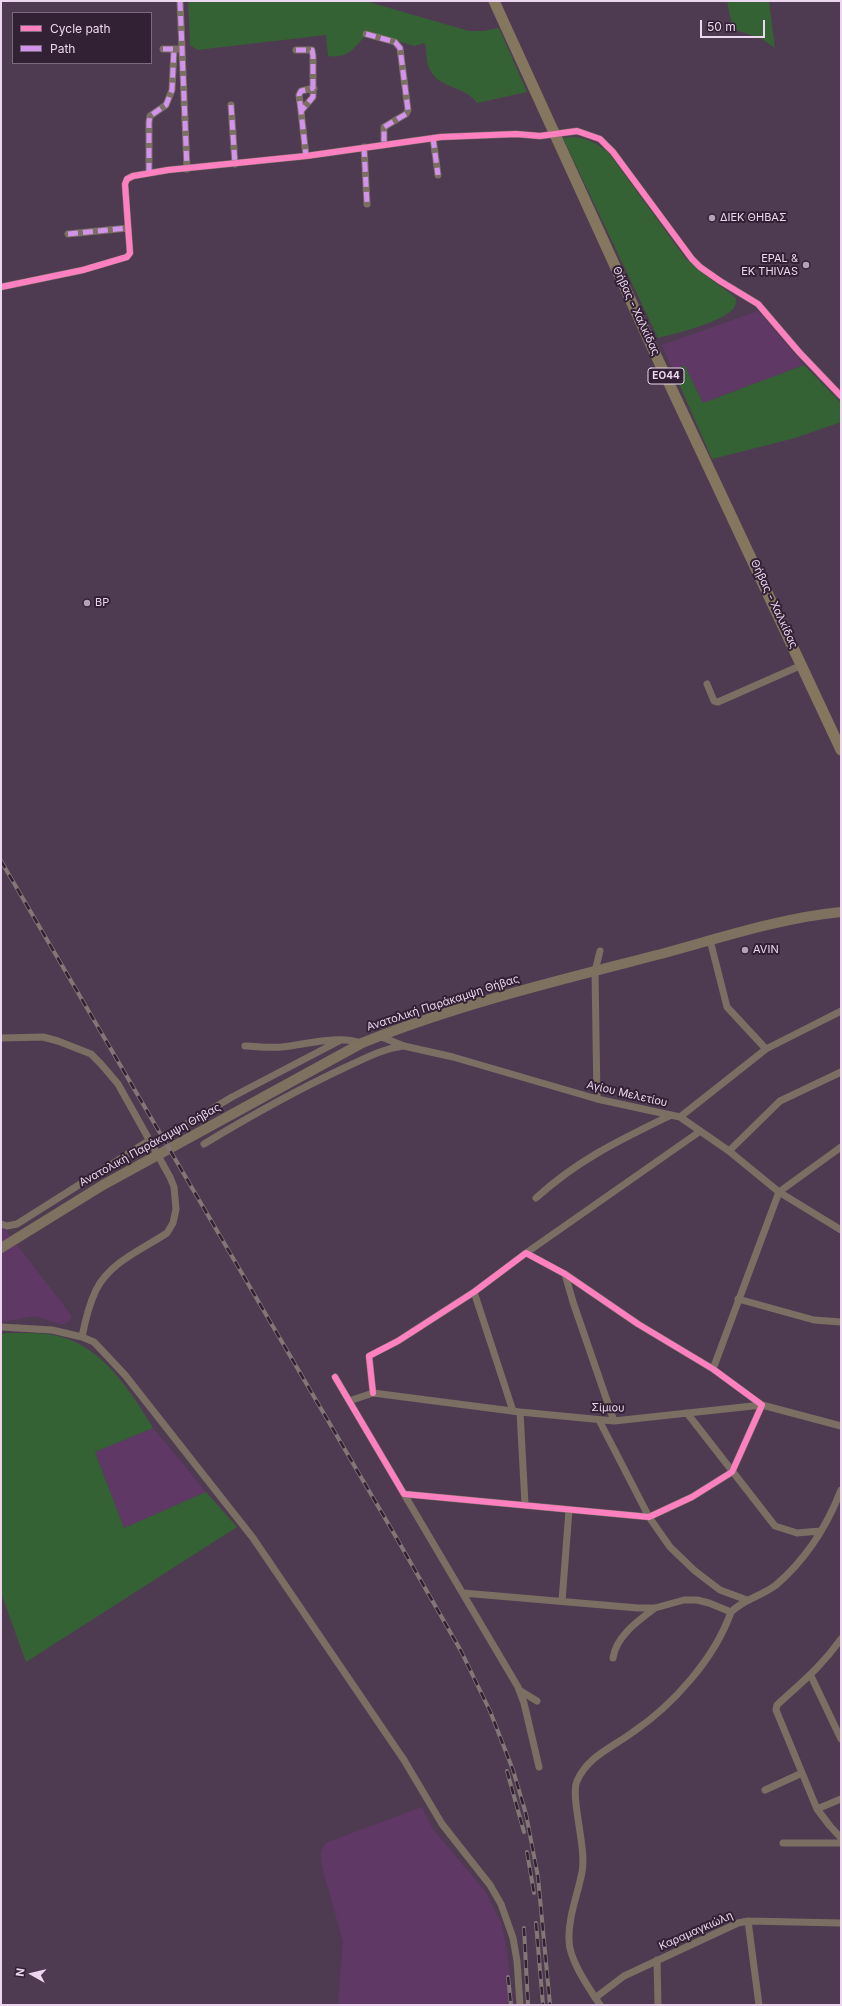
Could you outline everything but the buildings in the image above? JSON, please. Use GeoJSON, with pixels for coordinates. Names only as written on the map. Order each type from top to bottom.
{"type":"FeatureCollection","features":[{"type":"Feature","properties":{"kind":"main road","name":"Θήβας - Χαλκίδας"},"geometry":{"type":"LineString","coordinates":[[494,1],[652,347],[841,750]]}},
{"type":"Feature","properties":{"kind":"main road"},"geometry":{"type":"LineString","coordinates":[[829,913],[841,906]]}},
{"type":"Feature","properties":{"kind":"main road","name":"Ανατολική Παράκαμψη Θήβας"},"geometry":{"type":"LineString","coordinates":[[1,1248],[103,1185],[362,1043],[379,1036],[464,1007],[530,987],[772,924],[841,912]]}},
{"type":"Feature","properties":{"kind":"street"},"geometry":{"type":"LineString","coordinates":[[180,1],[187,168]]}},
{"type":"Feature","properties":{"kind":"street"},"geometry":{"type":"LineString","coordinates":[[366,34],[395,42],[400,48],[408,110],[406,114],[384,127],[384,145]]}},
{"type":"Feature","properties":{"kind":"street"},"geometry":{"type":"LineString","coordinates":[[163,49],[183,49]]}},
{"type":"Feature","properties":{"kind":"street"},"geometry":{"type":"LineString","coordinates":[[149,173],[150,116],[166,105],[172,90],[174,49]]}},
{"type":"Feature","properties":{"kind":"street"},"geometry":{"type":"LineString","coordinates":[[296,50],[312,50],[313,97],[301,111]]}},
{"type":"Feature","properties":{"kind":"street"},"geometry":{"type":"LineString","coordinates":[[306,156],[299,95],[301,91],[314,88]]}},
{"type":"Feature","properties":{"kind":"street"},"geometry":{"type":"LineString","coordinates":[[231,105],[235,164]]}},
{"type":"Feature","properties":{"kind":"street"},"geometry":{"type":"LineString","coordinates":[[1,287],[83,270],[126,257],[130,253],[125,184],[128,179],[133,176],[187,168],[306,156],[433,138],[516,134],[540,136],[577,131],[588,134],[600,140],[613,152],[692,259],[713,276],[758,304],[799,352],[841,396]]}},
{"type":"Feature","properties":{"kind":"street"},"geometry":{"type":"LineString","coordinates":[[433,138],[438,175]]}},
{"type":"Feature","properties":{"kind":"street"},"geometry":{"type":"LineString","coordinates":[[364,147],[367,204]]}},
{"type":"Feature","properties":{"kind":"street"},"geometry":{"type":"LineString","coordinates":[[68,234],[128,228]]}},
{"type":"Feature","properties":{"kind":"street"},"geometry":{"type":"LineString","coordinates":[[707,684],[714,701],[718,702],[802,665]]}},
{"type":"Feature","properties":{"kind":"street"},"geometry":{"type":"LineString","coordinates":[[710,940],[727,1007],[766,1049]]}},
{"type":"Feature","properties":{"kind":"street"},"geometry":{"type":"LineString","coordinates":[[597,1099],[595,971],[600,951]]}},
{"type":"Feature","properties":{"kind":"street"},"geometry":{"type":"LineString","coordinates":[[680,1117],[766,1049],[841,1010]]}},
{"type":"Feature","properties":{"kind":"street","name":"Αγίου Μελετίου"},"geometry":{"type":"LineString","coordinates":[[379,1036],[404,1046],[453,1057],[597,1099],[680,1117],[699,1132],[729,1151],[779,1192],[841,1230]]}},
{"type":"Feature","properties":{"kind":"street"},"geometry":{"type":"LineString","coordinates":[[1,1038],[43,1037],[58,1040],[91,1054],[118,1084],[165,1166],[174,1187],[176,1209],[173,1223],[167,1233],[112,1269],[104,1278],[91,1301],[82,1337]]}},
{"type":"Feature","properties":{"kind":"street"},"geometry":{"type":"LineString","coordinates":[[185,1125],[232,1097],[341,1040]]}},
{"type":"Feature","properties":{"kind":"street"},"geometry":{"type":"LineString","coordinates":[[245,1046],[281,1047],[341,1040],[351,1040],[362,1043]]}},
{"type":"Feature","properties":{"kind":"street"},"geometry":{"type":"LineString","coordinates":[[204,1144],[248,1118],[328,1075],[388,1048],[404,1046]]}},
{"type":"Feature","properties":{"kind":"street"},"geometry":{"type":"LineString","coordinates":[[729,1151],[780,1101],[841,1072]]}},
{"type":"Feature","properties":{"kind":"street"},"geometry":{"type":"LineString","coordinates":[[536,1198],[575,1165],[597,1152],[671,1115]]}},
{"type":"Feature","properties":{"kind":"street"},"geometry":{"type":"LineString","coordinates":[[349,1401],[372,1393],[369,1356],[398,1341],[474,1292],[526,1252],[699,1132]]}},
{"type":"Feature","properties":{"kind":"street"},"geometry":{"type":"LineString","coordinates":[[1,1224],[8,1226],[17,1224],[150,1140]]}},
{"type":"Feature","properties":{"kind":"street"},"geometry":{"type":"LineString","coordinates":[[713,1369],[779,1192],[841,1147]]}},
{"type":"Feature","properties":{"kind":"street"},"geometry":{"type":"LineString","coordinates":[[404,1494],[525,1504],[569,1510],[649,1517],[692,1497],[732,1472],[762,1405],[713,1369],[638,1324],[565,1274],[526,1252]]}},
{"type":"Feature","properties":{"kind":"street"},"geometry":{"type":"LineString","coordinates":[[565,1274],[573,1302],[614,1421]]}},
{"type":"Feature","properties":{"kind":"street"},"geometry":{"type":"LineString","coordinates":[[474,1292],[516,1412],[525,1504]]}},
{"type":"Feature","properties":{"kind":"street"},"geometry":{"type":"LineString","coordinates":[[738,1300],[814,1320],[841,1322]]}},
{"type":"Feature","properties":{"kind":"street"},"geometry":{"type":"LineString","coordinates":[[1,1327],[52,1330],[82,1337],[94,1342],[112,1360],[253,1538],[404,1760],[442,1824],[490,1886],[501,1904],[512,1938],[517,1960],[520,2005]]}},
{"type":"Feature","properties":{"kind":"street"},"geometry":{"type":"LineString","coordinates":[[335,1377],[519,1690],[539,1767]]}},
{"type":"Feature","properties":{"kind":"street","name":"Σίμιου"},"geometry":{"type":"LineString","coordinates":[[372,1393],[516,1412],[614,1421],[762,1405],[841,1426]]}},
{"type":"Feature","properties":{"kind":"street"},"geometry":{"type":"LineString","coordinates":[[688,1412],[732,1472],[775,1526],[797,1533],[820,1531]]}},
{"type":"Feature","properties":{"kind":"street"},"geometry":{"type":"LineString","coordinates":[[599,1420],[649,1517],[670,1547],[695,1571],[720,1590],[735,1597],[747,1600]]}},
{"type":"Feature","properties":{"kind":"street"},"geometry":{"type":"LineString","coordinates":[[600,2005],[574,1960],[569,1940],[573,1909],[582,1871],[583,1846],[576,1799],[577,1783],[590,1762],[598,1755],[633,1733],[666,1705],[685,1686],[703,1664],[731,1612],[747,1600],[775,1586],[798,1564],[820,1531],[841,1490]]}},
{"type":"Feature","properties":{"kind":"street"},"geometry":{"type":"LineString","coordinates":[[562,1601],[569,1510]]}},
{"type":"Feature","properties":{"kind":"street"},"geometry":{"type":"LineString","coordinates":[[463,1593],[638,1608],[655,1608],[684,1600],[697,1600],[731,1612]]}},
{"type":"Feature","properties":{"kind":"street"},"geometry":{"type":"LineString","coordinates":[[612,1658],[614,1650],[624,1634],[655,1608]]}},
{"type":"Feature","properties":{"kind":"street"},"geometry":{"type":"LineString","coordinates":[[841,1639],[829,1656],[811,1676],[777,1705],[776,1710],[817,1809],[841,1838]]}},
{"type":"Feature","properties":{"kind":"street"},"geometry":{"type":"LineString","coordinates":[[811,1676],[841,1739]]}},
{"type":"Feature","properties":{"kind":"street"},"geometry":{"type":"LineString","coordinates":[[519,1690],[537,1701]]}},
{"type":"Feature","properties":{"kind":"street"},"geometry":{"type":"LineString","coordinates":[[765,1790],[802,1773]]}},
{"type":"Feature","properties":{"kind":"street"},"geometry":{"type":"LineString","coordinates":[[817,1809],[841,1799]]}},
{"type":"Feature","properties":{"kind":"street"},"geometry":{"type":"LineString","coordinates":[[783,1842],[841,1843]]}},
{"type":"Feature","properties":{"kind":"street"},"geometry":{"type":"LineString","coordinates":[[748,1921],[759,2005]]}},
{"type":"Feature","properties":{"kind":"street","name":"Καραμαγκιώλη"},"geometry":{"type":"LineString","coordinates":[[595,1998],[624,1976],[738,1923],[748,1921],[841,1922]]}},
{"type":"Feature","properties":{"kind":"street"},"geometry":{"type":"LineString","coordinates":[[657,1960],[658,2005]]}},
{"type":"Feature","properties":{"kind":"shaded area"},"geometry":{"type":"Polygon","coordinates":[[[758,311],[804,365],[703,403],[685,366],[673,370],[662,345],[758,311]]]}},
{"type":"Feature","properties":{"kind":"shaded area"},"geometry":{"type":"Polygon","coordinates":[[[1,1224],[72,1316],[70,1321],[63,1324],[56,1323],[36,1316],[1,1322],[1,1224]]]}},
{"type":"Feature","properties":{"kind":"shaded area"},"geometry":{"type":"Polygon","coordinates":[[[153,1428],[206,1492],[124,1528],[95,1452],[153,1428]]]}},
{"type":"Feature","properties":{"kind":"shaded area"},"geometry":{"type":"Polygon","coordinates":[[[422,1807],[432,1828],[485,1891],[501,1923],[507,1949],[514,2005],[338,2005],[343,1942],[322,1866],[321,1852],[325,1843],[422,1807]]]}},
{"type":"Feature","properties":{"kind":"green space"},"geometry":{"type":"Polygon","coordinates":[[[188,1],[365,1],[469,31],[484,31],[499,28],[527,92],[477,103],[466,93],[445,84],[433,75],[428,66],[425,43],[414,46],[370,32],[348,53],[336,56],[328,56],[326,35],[197,50],[190,45],[188,1]]]}},
{"type":"Feature","properties":{"kind":"green space"},"geometry":{"type":"Polygon","coordinates":[[[727,1],[769,1],[775,48],[762,39],[733,29],[727,1]]]}},
{"type":"Feature","properties":{"kind":"green space"},"geometry":{"type":"Polygon","coordinates":[[[563,138],[582,138],[608,152],[686,259],[736,298],[733,309],[724,316],[706,324],[658,338],[563,138]]]}},
{"type":"Feature","properties":{"kind":"green space"},"geometry":{"type":"Polygon","coordinates":[[[804,365],[841,403],[841,422],[795,438],[712,459],[673,370],[685,366],[703,403],[804,365]]]}},
{"type":"Feature","properties":{"kind":"green space"},"geometry":{"type":"Polygon","coordinates":[[[1,1334],[55,1335],[77,1343],[91,1351],[103,1361],[126,1387],[153,1428],[95,1452],[124,1528],[206,1492],[237,1527],[26,1662],[1,1593],[1,1334]]]}},
{"type":"Feature","properties":{"kind":"railway"},"geometry":{"type":"LineString","coordinates":[[1,861],[396,1537],[461,1651],[490,1711],[513,1770],[526,1814],[538,1877],[550,2005]]}},
{"type":"Feature","properties":{"kind":"railway"},"geometry":{"type":"LineString","coordinates":[[507,1771],[524,1832]]}},
{"type":"Feature","properties":{"kind":"railway"},"geometry":{"type":"LineString","coordinates":[[527,1852],[534,1893]]}},
{"type":"Feature","properties":{"kind":"railway"},"geometry":{"type":"LineString","coordinates":[[536,1923],[543,2005]]}},
{"type":"Feature","properties":{"kind":"railway"},"geometry":{"type":"LineString","coordinates":[[524,1928],[528,2005]]}},
{"type":"Feature","properties":{"kind":"railway"},"geometry":{"type":"LineString","coordinates":[[508,1977],[511,2005]]}},
{"type":"Feature","properties":{"kind":"marked path"},"geometry":{"type":"LineString","coordinates":[[180,1],[187,169]]}},
{"type":"Feature","properties":{"kind":"marked path"},"geometry":{"type":"LineString","coordinates":[[366,34],[395,42],[400,48],[408,110],[406,114],[384,127],[384,145]]}},
{"type":"Feature","properties":{"kind":"marked path"},"geometry":{"type":"LineString","coordinates":[[163,49],[177,49]]}},
{"type":"Feature","properties":{"kind":"marked path"},"geometry":{"type":"LineString","coordinates":[[149,173],[150,116],[166,105],[172,90],[174,49]]}},
{"type":"Feature","properties":{"kind":"marked path"},"geometry":{"type":"LineString","coordinates":[[296,50],[312,50],[313,56],[313,97],[301,111],[306,156]]}},
{"type":"Feature","properties":{"kind":"marked path"},"geometry":{"type":"LineString","coordinates":[[301,111],[299,95],[301,91],[314,88]]}},
{"type":"Feature","properties":{"kind":"marked path"},"geometry":{"type":"LineString","coordinates":[[231,105],[235,164]]}},
{"type":"Feature","properties":{"kind":"marked path"},"geometry":{"type":"LineString","coordinates":[[433,138],[438,175]]}},
{"type":"Feature","properties":{"kind":"marked path"},"geometry":{"type":"LineString","coordinates":[[364,147],[367,204]]}},
{"type":"Feature","properties":{"kind":"marked path"},"geometry":{"type":"LineString","coordinates":[[68,234],[128,228]]}},
{"type":"Feature","properties":{"kind":"cycle path"},"geometry":{"type":"LineString","coordinates":[[1,287],[83,270],[127,257],[130,253],[125,184],[127,179],[133,176],[168,170],[306,156],[441,137],[516,134],[540,136],[577,131],[600,139],[613,152],[692,259],[700,267],[720,281],[758,304],[799,352],[841,396]]}},
{"type":"Feature","properties":{"kind":"cycle path"},"geometry":{"type":"LineString","coordinates":[[335,1377],[404,1494],[649,1517],[692,1497],[732,1472],[762,1405],[713,1369],[638,1324],[565,1274],[526,1253],[474,1292],[398,1341],[369,1356],[373,1393]]}},
{"type":"Feature","properties":{"kind":"place","name":"ΔΙΕΚ ΘΗΒΑΣ"},"geometry":{"type":"Point","coordinates":[712,218]}},
{"type":"Feature","properties":{"kind":"place","name":"EPAL & EK THIVAS"},"geometry":{"type":"Point","coordinates":[806,265]}},
{"type":"Feature","properties":{"kind":"place","name":"BP"},"geometry":{"type":"Point","coordinates":[87,603]}},
{"type":"Feature","properties":{"kind":"place","name":"AVIN"},"geometry":{"type":"Point","coordinates":[745,950]}}]}
